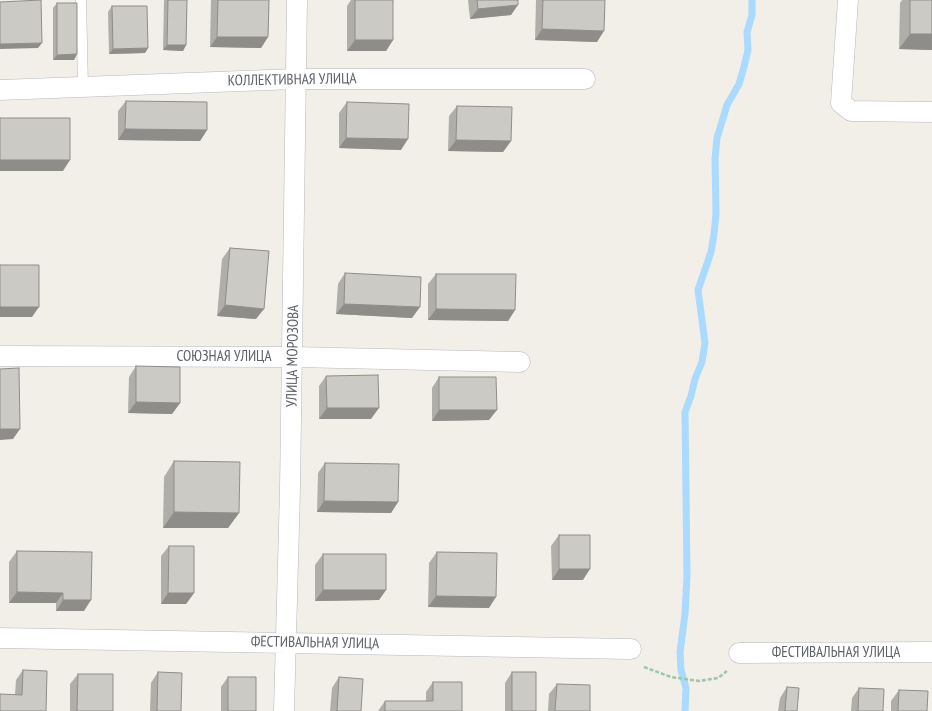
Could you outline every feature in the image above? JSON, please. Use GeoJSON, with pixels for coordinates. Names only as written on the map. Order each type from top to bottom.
{"type":"FeatureCollection","features":[{"type":"Feature","properties":{"kind":"street","name":"УЛИЦА МОРОЗОВА"},"geometry":{"type":"LineString","coordinates":[[284,711],[287,642],[293,357],[297,0]]}},
{"type":"Feature","properties":{"kind":"street"},"geometry":{"type":"LineString","coordinates":[[848,0],[841,103],[851,111],[932,112]]}},
{"type":"Feature","properties":{"kind":"street","name":"КОЛЛЕКТИВНАЯ УЛИЦА"},"geometry":{"type":"LineString","coordinates":[[0,90],[296,79],[585,79]]}},
{"type":"Feature","properties":{"kind":"street","name":"СОЮЗНАЯ УЛИЦА"},"geometry":{"type":"LineString","coordinates":[[0,356],[293,357],[520,362]]}},
{"type":"Feature","properties":{"kind":"street","name":"ФЕСТИВАЛЬНАЯ УЛИЦА"},"geometry":{"type":"LineString","coordinates":[[0,638],[287,642],[631,650]]}},
{"type":"Feature","properties":{"kind":"street","name":"ФЕСТИВАЛЬНАЯ УЛИЦА"},"geometry":{"type":"LineString","coordinates":[[739,653],[932,652]]}},
{"type":"Feature","properties":{"kind":"lane"},"geometry":{"type":"LineString","coordinates":[[81,0],[83,87]]}},
{"type":"Feature","properties":{"kind":"path"},"geometry":{"type":"LineString","coordinates":[[631,650],[642,666],[671,677],[699,681],[718,678],[731,669],[739,653]]}},
{"type":"Feature","properties":{"kind":"building"},"geometry":{"type":"Polygon","coordinates":[[[41,0],[42,43],[0,44],[0,2],[41,0]]]}},
{"type":"Feature","properties":{"kind":"building"},"geometry":{"type":"Polygon","coordinates":[[[168,0],[187,0],[186,45],[167,45],[168,0]]]}},
{"type":"Feature","properties":{"kind":"building"},"geometry":{"type":"Polygon","coordinates":[[[218,0],[269,0],[268,37],[217,37],[218,0]]]}},
{"type":"Feature","properties":{"kind":"building"},"geometry":{"type":"Polygon","coordinates":[[[355,0],[393,0],[393,40],[355,40],[355,0]]]}},
{"type":"Feature","properties":{"kind":"building"},"geometry":{"type":"Polygon","coordinates":[[[477,0],[518,0],[518,5],[478,9],[477,0]]]}},
{"type":"Feature","properties":{"kind":"building"},"geometry":{"type":"Polygon","coordinates":[[[543,0],[605,0],[604,31],[542,29],[543,0]]]}},
{"type":"Feature","properties":{"kind":"building"},"geometry":{"type":"Polygon","coordinates":[[[910,0],[932,0],[932,34],[910,34],[910,0]]]}},
{"type":"Feature","properties":{"kind":"building"},"geometry":{"type":"Polygon","coordinates":[[[57,3],[77,3],[77,54],[57,55],[57,3]]]}},
{"type":"Feature","properties":{"kind":"building"},"geometry":{"type":"Polygon","coordinates":[[[112,6],[147,6],[148,48],[113,49],[112,6]]]}},
{"type":"Feature","properties":{"kind":"building"},"geometry":{"type":"Polygon","coordinates":[[[126,101],[207,102],[207,130],[125,129],[126,101]]]}},
{"type":"Feature","properties":{"kind":"building"},"geometry":{"type":"Polygon","coordinates":[[[347,102],[409,104],[408,139],[346,138],[347,102]]]}},
{"type":"Feature","properties":{"kind":"building"},"geometry":{"type":"Polygon","coordinates":[[[457,106],[512,107],[511,141],[456,140],[457,106]]]}},
{"type":"Feature","properties":{"kind":"building"},"geometry":{"type":"Polygon","coordinates":[[[0,118],[70,118],[70,160],[0,160],[0,118]]]}},
{"type":"Feature","properties":{"kind":"building"},"geometry":{"type":"Polygon","coordinates":[[[230,248],[269,251],[264,309],[225,305],[230,248]]]}},
{"type":"Feature","properties":{"kind":"building"},"geometry":{"type":"Polygon","coordinates":[[[0,265],[39,265],[39,307],[0,307],[0,265]]]}},
{"type":"Feature","properties":{"kind":"building"},"geometry":{"type":"Polygon","coordinates":[[[345,273],[421,277],[420,307],[344,304],[345,273]]]}},
{"type":"Feature","properties":{"kind":"building"},"geometry":{"type":"Polygon","coordinates":[[[436,274],[516,274],[515,310],[436,309],[436,274]]]}},
{"type":"Feature","properties":{"kind":"building"},"geometry":{"type":"Polygon","coordinates":[[[136,366],[180,367],[180,403],[136,402],[136,366]]]}},
{"type":"Feature","properties":{"kind":"building"},"geometry":{"type":"Polygon","coordinates":[[[19,368],[20,429],[0,429],[0,369],[19,368]]]}},
{"type":"Feature","properties":{"kind":"building"},"geometry":{"type":"Polygon","coordinates":[[[378,375],[379,408],[327,408],[326,376],[378,375]]]}},
{"type":"Feature","properties":{"kind":"building"},"geometry":{"type":"Polygon","coordinates":[[[439,377],[496,377],[497,410],[439,410],[439,377]]]}},
{"type":"Feature","properties":{"kind":"building"},"geometry":{"type":"Polygon","coordinates":[[[174,461],[240,462],[239,513],[174,512],[174,461]]]}},
{"type":"Feature","properties":{"kind":"building"},"geometry":{"type":"Polygon","coordinates":[[[325,463],[399,464],[398,502],[324,501],[325,463]]]}},
{"type":"Feature","properties":{"kind":"building"},"geometry":{"type":"Polygon","coordinates":[[[559,535],[590,535],[590,569],[559,569],[559,535]]]}},
{"type":"Feature","properties":{"kind":"building"},"geometry":{"type":"Polygon","coordinates":[[[169,546],[194,546],[194,593],[168,593],[169,546]]]}},
{"type":"Feature","properties":{"kind":"building"},"geometry":{"type":"Polygon","coordinates":[[[17,551],[92,552],[91,600],[63,600],[63,593],[17,592],[17,551]]]}},
{"type":"Feature","properties":{"kind":"building"},"geometry":{"type":"Polygon","coordinates":[[[437,552],[497,553],[496,597],[436,596],[437,552]]]}},
{"type":"Feature","properties":{"kind":"building"},"geometry":{"type":"Polygon","coordinates":[[[323,554],[386,554],[386,590],[323,590],[323,554]]]}},
{"type":"Feature","properties":{"kind":"building"},"geometry":{"type":"Polygon","coordinates":[[[23,670],[47,671],[46,711],[0,711],[0,694],[22,695],[23,670]]]}},
{"type":"Feature","properties":{"kind":"building"},"geometry":{"type":"Polygon","coordinates":[[[158,672],[182,673],[181,711],[157,711],[158,672]]]}},
{"type":"Feature","properties":{"kind":"building"},"geometry":{"type":"Polygon","coordinates":[[[512,672],[536,672],[536,711],[512,711],[512,672]]]}},
{"type":"Feature","properties":{"kind":"building"},"geometry":{"type":"Polygon","coordinates":[[[78,674],[113,674],[113,711],[77,711],[78,674]]]}},
{"type":"Feature","properties":{"kind":"building"},"geometry":{"type":"Polygon","coordinates":[[[228,677],[256,677],[256,711],[228,711],[228,677]]]}},
{"type":"Feature","properties":{"kind":"building"},"geometry":{"type":"Polygon","coordinates":[[[339,677],[363,679],[361,711],[337,711],[339,677]]]}},
{"type":"Feature","properties":{"kind":"building"},"geometry":{"type":"Polygon","coordinates":[[[433,682],[462,682],[462,711],[385,711],[385,701],[433,701],[433,682]]]}},
{"type":"Feature","properties":{"kind":"building"},"geometry":{"type":"Polygon","coordinates":[[[557,684],[590,685],[590,711],[555,711],[557,684]]]}},
{"type":"Feature","properties":{"kind":"building"},"geometry":{"type":"Polygon","coordinates":[[[787,687],[799,688],[797,711],[785,711],[787,687]]]}},
{"type":"Feature","properties":{"kind":"building"},"geometry":{"type":"Polygon","coordinates":[[[859,688],[884,689],[883,711],[858,711],[859,688]]]}},
{"type":"Feature","properties":{"kind":"building"},"geometry":{"type":"Polygon","coordinates":[[[899,690],[928,691],[927,711],[898,711],[899,690]]]}},
{"type":"Feature","properties":{"kind":"waterway"},"geometry":{"type":"LineString","coordinates":[[685,711],[686,688],[681,670],[680,652],[685,614],[687,576],[685,412],[702,362],[705,343],[698,290],[711,252],[714,234],[716,214],[715,158],[717,138],[727,105],[739,84],[744,67],[748,50],[747,32],[752,15],[752,0]]}}]}
